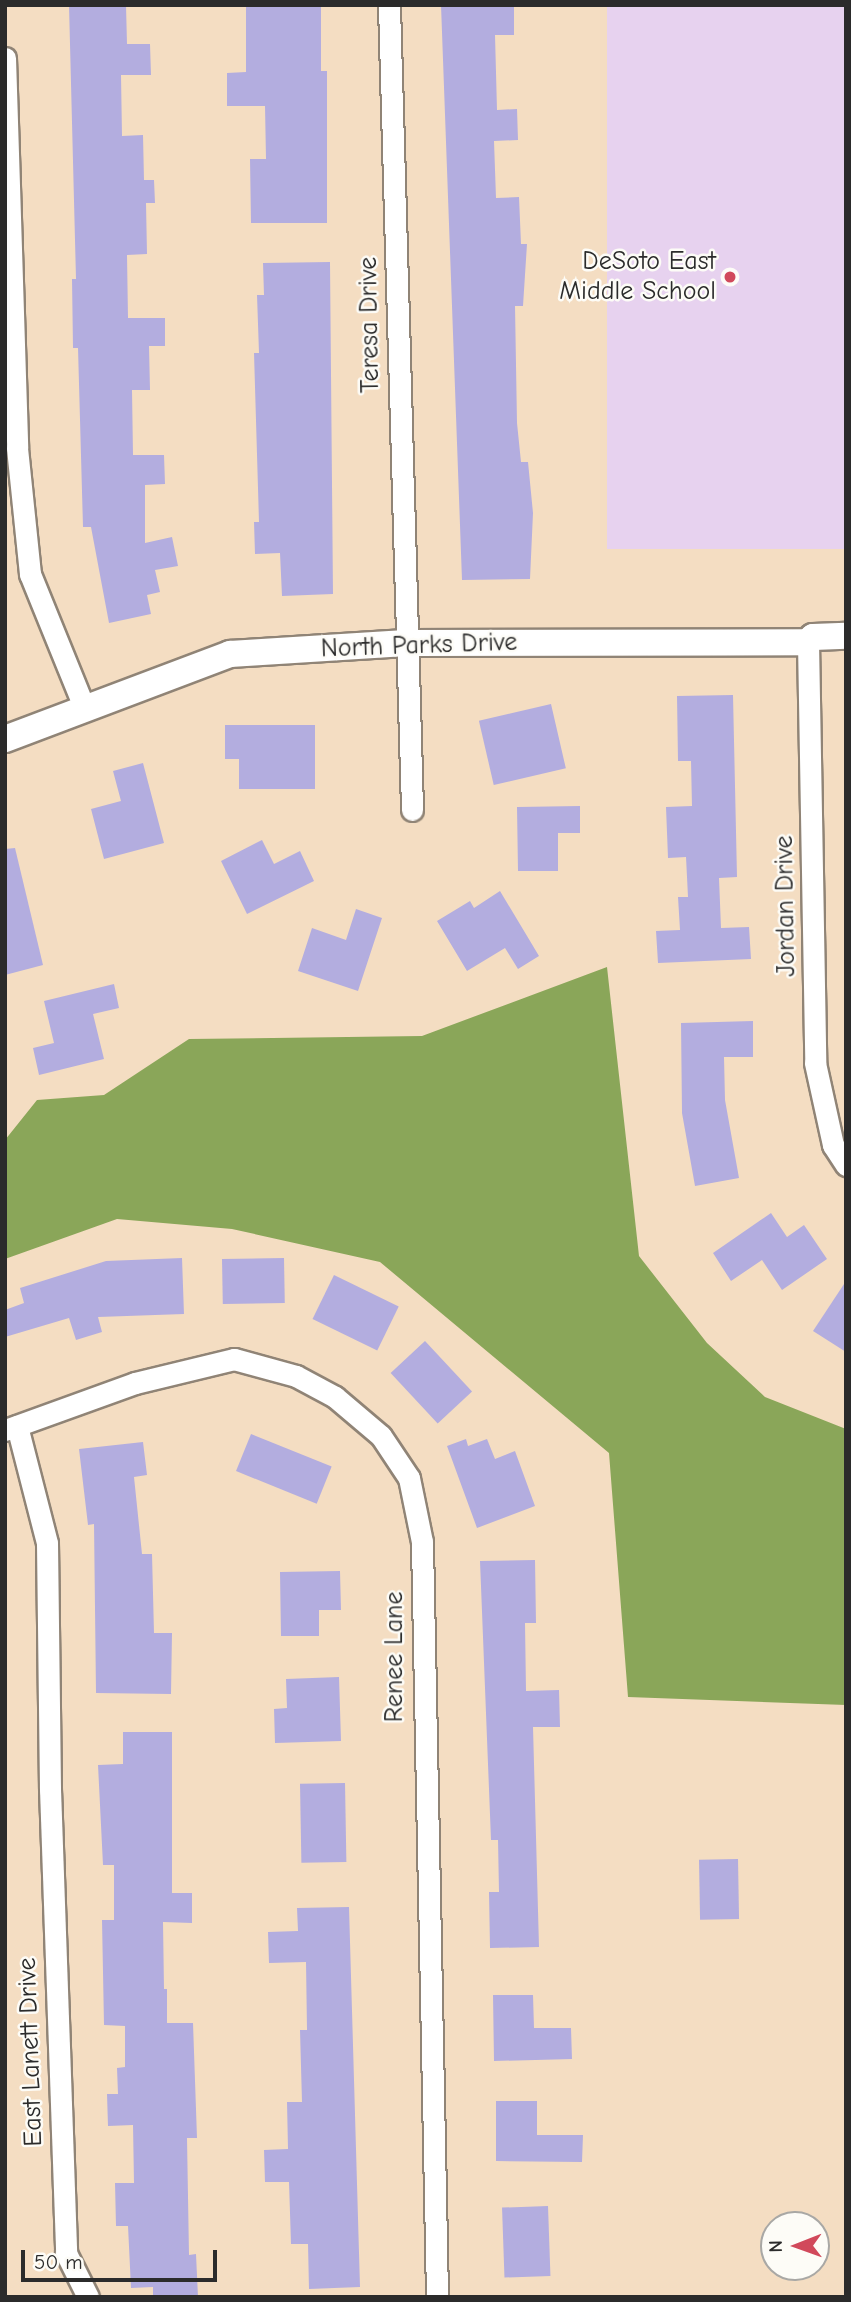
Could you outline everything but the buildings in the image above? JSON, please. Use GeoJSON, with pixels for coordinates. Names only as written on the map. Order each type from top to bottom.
{"type":"FeatureCollection","features":[{"type":"Feature","properties":{"kind":"street","name":"Teresa Drive"},"geometry":{"type":"LineString","coordinates":[[389,5],[412,810]]}},
{"type":"Feature","properties":{"kind":"street"},"geometry":{"type":"LineString","coordinates":[[5,58],[11,448],[30,574],[83,707]]}},
{"type":"Feature","properties":{"kind":"street","name":"North Parks Drive"},"geometry":{"type":"LineString","coordinates":[[5,740],[83,707],[230,654],[406,643],[807,642],[813,637],[846,636]]}},
{"type":"Feature","properties":{"kind":"street","name":"Jordan Drive"},"geometry":{"type":"LineString","coordinates":[[807,642],[816,915],[815,1063],[833,1144],[846,1165]]}},
{"type":"Feature","properties":{"kind":"street","name":"Renee Lane"},"geometry":{"type":"LineString","coordinates":[[11,1428],[135,1383],[234,1359],[296,1376],[335,1397],[381,1436],[409,1478],[422,1542],[438,2297]]}},
{"type":"Feature","properties":{"kind":"street","name":"East Lanett Drive"},"geometry":{"type":"LineString","coordinates":[[11,1428],[47,1543],[50,1789],[65,2253],[88,2297]]}},
{"type":"Feature","properties":{"kind":"shaded area","name":"DeSoto East Middle School"},"geometry":{"type":"Polygon","coordinates":[[[607,5],[846,5],[846,549],[607,549],[607,5]]]}},
{"type":"Feature","properties":{"kind":"green space"},"geometry":{"type":"Polygon","coordinates":[[[607,967],[639,1256],[707,1343],[765,1397],[846,1429],[846,1705],[628,1697],[609,1453],[380,1262],[232,1229],[117,1219],[5,1259],[5,1140],[37,1100],[104,1095],[189,1039],[422,1036],[607,967]]]}},
{"type":"Feature","properties":{"kind":"place","name":"DeSoto East Middle School"},"geometry":{"type":"Point","coordinates":[730,277]}}]}
